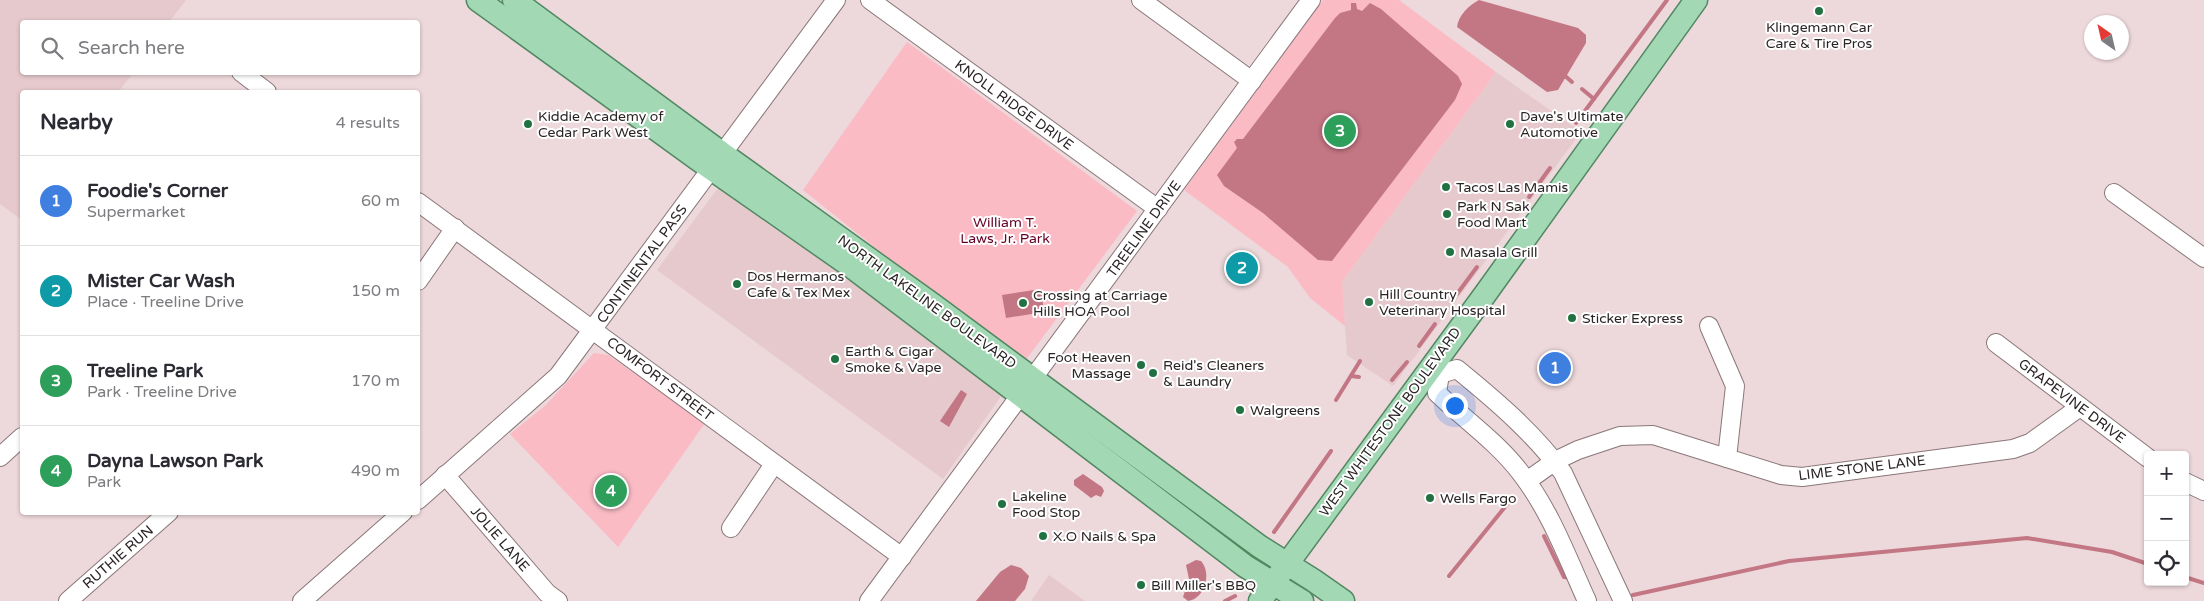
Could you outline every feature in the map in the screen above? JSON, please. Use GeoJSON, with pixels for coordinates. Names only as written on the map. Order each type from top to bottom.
{"type":"FeatureCollection","features":[{"type":"Feature","properties":{"kind":"main road","name":"NORTH LAKELINE BOULEVARD"},"geometry":{"type":"LineString","coordinates":[[478,0],[933,305],[1027,387],[1244,566],[1266,592],[1302,601]]}},
{"type":"Feature","properties":{"kind":"main road","name":"NORTH LAKELINE BOULEVARD"},"geometry":{"type":"LineString","coordinates":[[514,0],[717,162]]}},
{"type":"Feature","properties":{"kind":"main road","name":"WEST WHITESTONE BOULEVARD"},"geometry":{"type":"LineString","coordinates":[[1266,592],[1436,370],[1696,0]]}},
{"type":"Feature","properties":{"kind":"main road","name":"NORTH LAKELINE BOULEVARD"},"geometry":{"type":"LineString","coordinates":[[1027,387],[1173,481],[1258,546],[1343,601]]}},
{"type":"Feature","properties":{"kind":"street","name":"CONTINENTAL PASS"},"geometry":{"type":"LineString","coordinates":[[420,498],[558,376],[836,0]]}},
{"type":"Feature","properties":{"kind":"street","name":"KNOLL RIDGE DRIVE"},"geometry":{"type":"LineString","coordinates":[[870,0],[1158,209]]}},
{"type":"Feature","properties":{"kind":"street"},"geometry":{"type":"LineString","coordinates":[[1140,0],[1252,81]]}},
{"type":"Feature","properties":{"kind":"street","name":"TREELINE DRIVE"},"geometry":{"type":"LineString","coordinates":[[869,601],[1310,0]]}},
{"type":"Feature","properties":{"kind":"street"},"geometry":{"type":"LineString","coordinates":[[244,75],[264,90]]}},
{"type":"Feature","properties":{"kind":"street"},"geometry":{"type":"LineString","coordinates":[[2114,193],[2204,258]]}},
{"type":"Feature","properties":{"kind":"street","name":"COMFORT STREET"},"geometry":{"type":"LineString","coordinates":[[420,203],[902,557]]}},
{"type":"Feature","properties":{"kind":"street"},"geometry":{"type":"LineString","coordinates":[[420,278],[455,228]]}},
{"type":"Feature","properties":{"kind":"street"},"geometry":{"type":"LineString","coordinates":[[1709,326],[1735,386],[1727,458]]}},
{"type":"Feature","properties":{"kind":"street","name":"GRAPEVINE DRIVE"},"geometry":{"type":"LineString","coordinates":[[1996,343],[2144,455]]}},
{"type":"Feature","properties":{"kind":"street"},"geometry":{"type":"LineString","coordinates":[[1587,601],[1548,514],[1527,481],[1505,454],[1437,393],[1436,370],[1457,369],[1497,402],[1564,473],[1623,601]]}},
{"type":"Feature","properties":{"kind":"street","name":"LIME STONE LANE"},"geometry":{"type":"LineString","coordinates":[[1527,481],[1554,461],[1578,450],[1620,436],[1653,435],[1781,475],[1802,477],[2013,449],[2030,443],[2080,407]]}},
{"type":"Feature","properties":{"kind":"street"},"geometry":{"type":"LineString","coordinates":[[0,457],[20,439]]}},
{"type":"Feature","properties":{"kind":"street"},"geometry":{"type":"LineString","coordinates":[[731,528],[774,464]]}},
{"type":"Feature","properties":{"kind":"street","name":"JOLIE LANE"},"geometry":{"type":"LineString","coordinates":[[445,475],[548,598]]}},
{"type":"Feature","properties":{"kind":"street"},"geometry":{"type":"LineString","coordinates":[[2189,484],[2204,491]]}},
{"type":"Feature","properties":{"kind":"street","name":"RUTHIE RUN"},"geometry":{"type":"LineString","coordinates":[[68,601],[166,515]]}},
{"type":"Feature","properties":{"kind":"street"},"geometry":{"type":"LineString","coordinates":[[302,601],[400,515]]}},
{"type":"Feature","properties":{"kind":"shaded area"},"geometry":{"type":"Polygon","coordinates":[[[0,0],[186,0],[171,20],[20,20],[20,75],[131,75],[120,90],[20,90],[20,219],[0,204],[0,0]]]}},
{"type":"Feature","properties":{"kind":"shaded area"},"geometry":{"type":"Polygon","coordinates":[[[1479,0],[1578,28],[1586,35],[1586,43],[1558,90],[1547,92],[1457,27],[1459,19],[1465,11],[1479,0]]]}},
{"type":"Feature","properties":{"kind":"shaded area"},"geometry":{"type":"Polygon","coordinates":[[[1351,3],[1356,3],[1357,9],[1362,11],[1370,3],[1381,9],[1458,76],[1462,84],[1455,100],[1332,261],[1318,260],[1263,213],[1224,186],[1217,175],[1237,148],[1234,142],[1237,139],[1243,139],[1335,18],[1340,13],[1351,10],[1351,3]]]}},
{"type":"Feature","properties":{"kind":"shaded area"},"geometry":{"type":"Polygon","coordinates":[[[1496,72],[1581,132],[1393,386],[1347,355],[1342,282],[1496,72]]]}},
{"type":"Feature","properties":{"kind":"shaded area"},"geometry":{"type":"Polygon","coordinates":[[[721,184],[1006,389],[943,479],[657,270],[721,184]]]}},
{"type":"Feature","properties":{"kind":"shaded area","name":"Crossing at Carriage Hills HOA Pool"},"geometry":{"type":"Polygon","coordinates":[[[1041,289],[1044,312],[1006,318],[1002,295],[1041,289]]]}},
{"type":"Feature","properties":{"kind":"shaded area"},"geometry":{"type":"Polygon","coordinates":[[[961,390],[967,394],[949,427],[940,421],[961,390]]]}},
{"type":"Feature","properties":{"kind":"shaded area"},"geometry":{"type":"Polygon","coordinates":[[[1083,474],[1102,487],[1104,491],[1101,497],[1096,495],[1091,498],[1074,485],[1074,480],[1083,474]]]}},
{"type":"Feature","properties":{"kind":"shaded area"},"geometry":{"type":"Polygon","coordinates":[[[1196,560],[1201,561],[1204,566],[1206,572],[1205,585],[1199,596],[1188,601],[1183,597],[1189,579],[1186,565],[1196,560]]]}},
{"type":"Feature","properties":{"kind":"shaded area"},"geometry":{"type":"Polygon","coordinates":[[[1011,565],[1021,568],[1029,576],[1025,589],[1015,601],[976,601],[1000,572],[1011,565]]]}},
{"type":"Feature","properties":{"kind":"shaded area"},"geometry":{"type":"Polygon","coordinates":[[[1049,575],[1085,601],[1031,601],[1049,575]]]}},
{"type":"Feature","properties":{"kind":"green space"},"geometry":{"type":"Polygon","coordinates":[[[1323,0],[1399,0],[1496,72],[1342,282],[1345,326],[1310,298],[1288,267],[1184,190],[1323,0]]]}},
{"type":"Feature","properties":{"kind":"green space","name":"William T. Laws, Jr. Park"},"geometry":{"type":"Polygon","coordinates":[[[907,42],[1137,211],[1022,365],[803,190],[907,42]]]}},
{"type":"Feature","properties":{"kind":"green space"},"geometry":{"type":"Polygon","coordinates":[[[594,353],[608,355],[705,423],[618,547],[510,434],[546,405],[594,353]]]}},
{"type":"Feature","properties":{"kind":"waterway"},"geometry":{"type":"LineString","coordinates":[[1576,123],[1667,0]]}},
{"type":"Feature","properties":{"kind":"waterway"},"geometry":{"type":"LineString","coordinates":[[1564,75],[1572,82]]}},
{"type":"Feature","properties":{"kind":"waterway"},"geometry":{"type":"LineString","coordinates":[[1582,89],[1594,99]]}},
{"type":"Feature","properties":{"kind":"waterway"},"geometry":{"type":"LineString","coordinates":[[1529,197],[1550,168]]}},
{"type":"Feature","properties":{"kind":"waterway"},"geometry":{"type":"LineString","coordinates":[[1457,294],[1477,267]]}},
{"type":"Feature","properties":{"kind":"waterway"},"geometry":{"type":"LineString","coordinates":[[1419,346],[1435,324]]}},
{"type":"Feature","properties":{"kind":"waterway"},"geometry":{"type":"LineString","coordinates":[[1336,400],[1360,361]]}},
{"type":"Feature","properties":{"kind":"waterway"},"geometry":{"type":"LineString","coordinates":[[1392,380],[1407,362]]}},
{"type":"Feature","properties":{"kind":"waterway"},"geometry":{"type":"LineString","coordinates":[[1351,376],[1359,377]]}},
{"type":"Feature","properties":{"kind":"waterway"},"geometry":{"type":"LineString","coordinates":[[1274,532],[1331,451]]}},
{"type":"Feature","properties":{"kind":"waterway"},"geometry":{"type":"LineString","coordinates":[[1449,576],[1509,502]]}},
{"type":"Feature","properties":{"kind":"waterway"},"geometry":{"type":"LineString","coordinates":[[1544,536],[1564,577],[1571,578]]}},
{"type":"Feature","properties":{"kind":"waterway"},"geometry":{"type":"LineString","coordinates":[[1633,595],[1789,561],[2027,538],[2112,552],[2144,563]]}},
{"type":"Feature","properties":{"kind":"waterway"},"geometry":{"type":"LineString","coordinates":[[2189,578],[2204,583]]}},
{"type":"Feature","properties":{"kind":"waterway"},"geometry":{"type":"LineString","coordinates":[[1225,601],[1235,596]]}},
{"type":"Feature","properties":{"kind":"place","name":"Klingemann Car Care & Tire Pros"},"geometry":{"type":"Point","coordinates":[1819,11]}},
{"type":"Feature","properties":{"kind":"place","name":"Kiddie Academy of Cedar Park West"},"geometry":{"type":"Point","coordinates":[528,124]}},
{"type":"Feature","properties":{"kind":"place","name":"Dave's Ultimate Automotive"},"geometry":{"type":"Point","coordinates":[1510,124]}},
{"type":"Feature","properties":{"kind":"place","name":"Treeline Park"},"geometry":{"type":"Point","coordinates":[1340,131]}},
{"type":"Feature","properties":{"kind":"place","name":"Tacos Las Mamis"},"geometry":{"type":"Point","coordinates":[1446,187]}},
{"type":"Feature","properties":{"kind":"place","name":"Park N Sak Food Mart"},"geometry":{"type":"Point","coordinates":[1447,214]}},
{"type":"Feature","properties":{"kind":"place","name":"Masala Grill"},"geometry":{"type":"Point","coordinates":[1450,252]}},
{"type":"Feature","properties":{"kind":"place","name":"Mister Car Wash"},"geometry":{"type":"Point","coordinates":[1242,268]}},
{"type":"Feature","properties":{"kind":"place","name":"Dos Hermanos Cafe & Tex Mex"},"geometry":{"type":"Point","coordinates":[737,284]}},
{"type":"Feature","properties":{"kind":"place","name":"Hill Country Veterinary Hospital"},"geometry":{"type":"Point","coordinates":[1369,302]}},
{"type":"Feature","properties":{"kind":"place","name":"Crossing at Carriage Hills HOA Pool"},"geometry":{"type":"Point","coordinates":[1023,303]}},
{"type":"Feature","properties":{"kind":"place","name":"Sticker Express"},"geometry":{"type":"Point","coordinates":[1572,318]}},
{"type":"Feature","properties":{"kind":"place","name":"Earth & Cigar Smoke & Vape"},"geometry":{"type":"Point","coordinates":[835,359]}},
{"type":"Feature","properties":{"kind":"place","name":"Foot Heaven Massage"},"geometry":{"type":"Point","coordinates":[1141,365]}},
{"type":"Feature","properties":{"kind":"place","name":"Foodie's Corner"},"geometry":{"type":"Point","coordinates":[1555,368]}},
{"type":"Feature","properties":{"kind":"place","name":"Reid's Cleaners & Laundry"},"geometry":{"type":"Point","coordinates":[1153,373]}},
{"type":"Feature","properties":{"kind":"place","name":"Walgreens"},"geometry":{"type":"Point","coordinates":[1240,410]}},
{"type":"Feature","properties":{"kind":"place","name":"Dayna Lawson Park"},"geometry":{"type":"Point","coordinates":[611,491]}},
{"type":"Feature","properties":{"kind":"place","name":"Wells Fargo"},"geometry":{"type":"Point","coordinates":[1430,498]}},
{"type":"Feature","properties":{"kind":"place","name":"Lakeline Food Stop"},"geometry":{"type":"Point","coordinates":[1002,504]}},
{"type":"Feature","properties":{"kind":"place","name":"X.O Nails & Spa"},"geometry":{"type":"Point","coordinates":[1043,536]}},
{"type":"Feature","properties":{"kind":"place","name":"Bill Miller's BBQ"},"geometry":{"type":"Point","coordinates":[1141,585]}}]}
